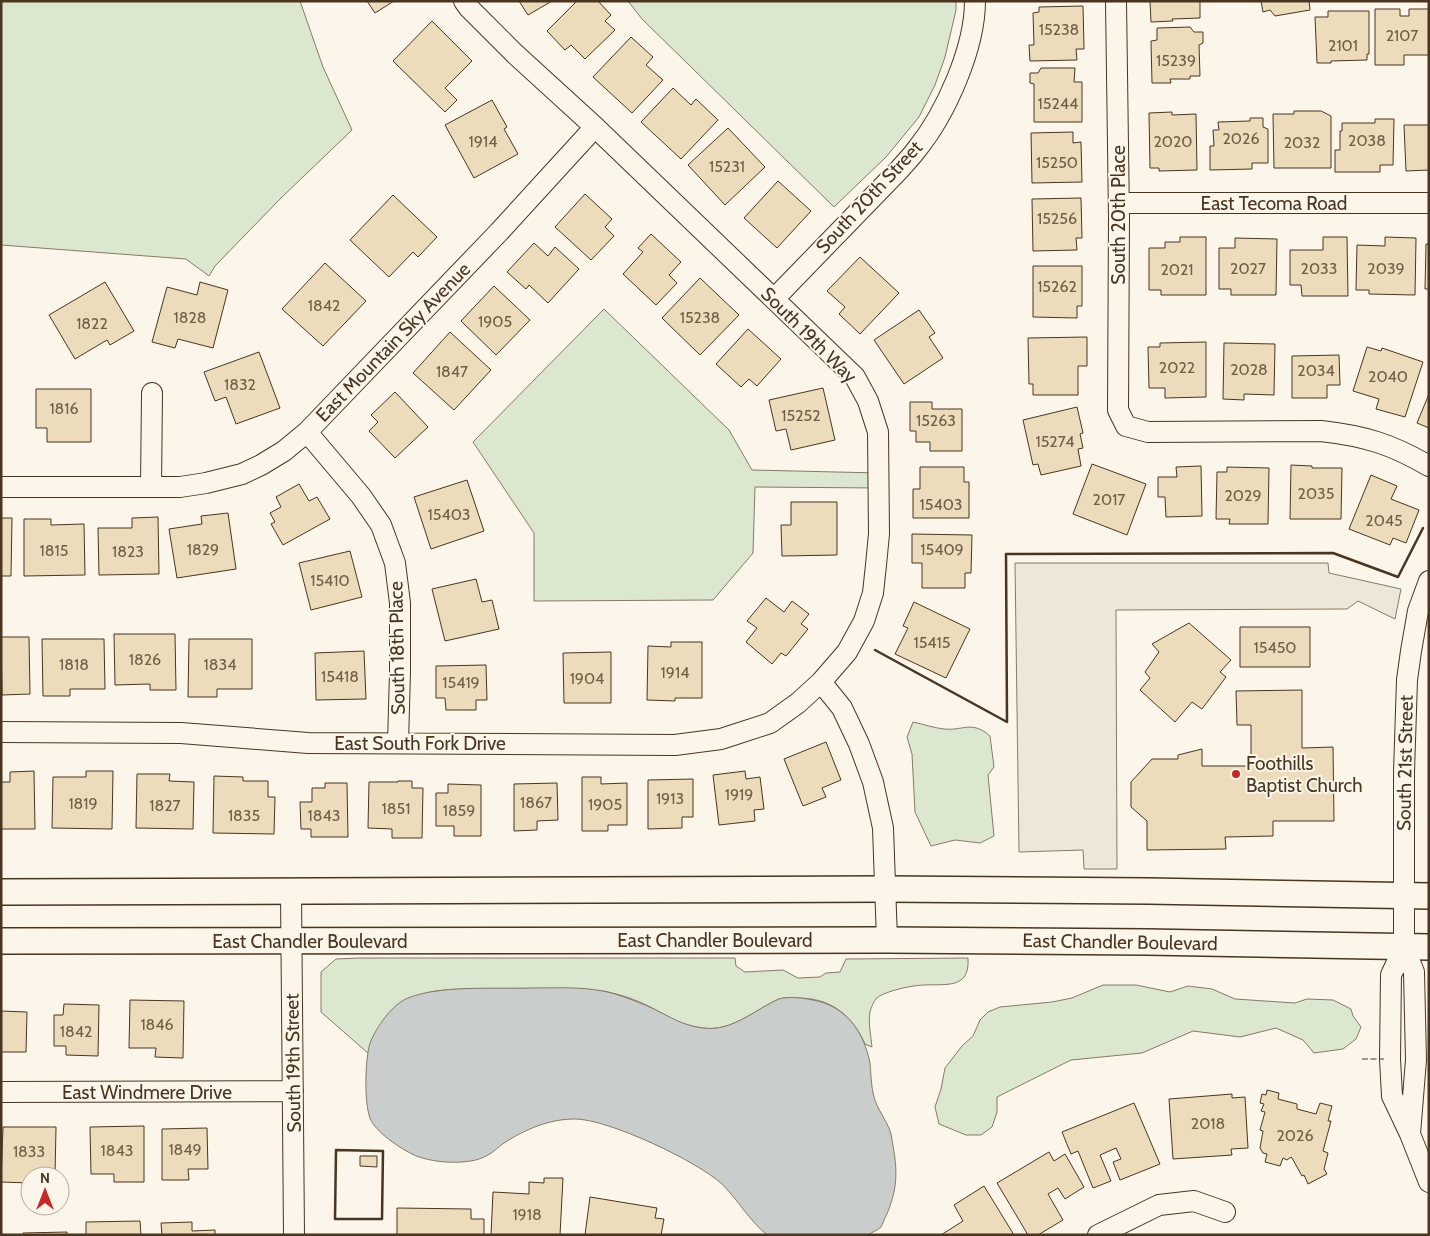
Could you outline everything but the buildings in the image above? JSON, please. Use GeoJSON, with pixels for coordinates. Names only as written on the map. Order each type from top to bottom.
{"type":"FeatureCollection","features":[{"type":"Feature","properties":{"kind":"main road"},"geometry":{"type":"LineString","coordinates":[[1,892],[886,889],[1429,896]]}},
{"type":"Feature","properties":{"kind":"main road","name":"East Chandler Boulevard"},"geometry":{"type":"LineString","coordinates":[[1,941],[887,940],[1147,942],[1429,948]]}},
{"type":"Feature","properties":{"kind":"street","name":"South 19th Way"},"geometry":{"type":"LineString","coordinates":[[464,1],[514,54],[595,127],[855,377],[868,401],[878,432],[879,534],[874,592],[864,621],[847,652],[821,682]]}},
{"type":"Feature","properties":{"kind":"street","name":"South 20th Street"},"geometry":{"type":"LineString","coordinates":[[774,298],[899,170],[917,149],[939,114],[961,67],[971,36],[975,1]]}},
{"type":"Feature","properties":{"kind":"street","name":"South 20th Place"},"geometry":{"type":"LineString","coordinates":[[1116,1],[1119,203],[1118,410],[1126,426],[1148,432],[1321,430],[1377,441],[1400,450],[1429,466]]}},
{"type":"Feature","properties":{"kind":"street","name":"East Mountain Sky Avenue"},"geometry":{"type":"LineString","coordinates":[[1,487],[180,487],[242,474],[261,465],[284,451],[307,432],[499,232],[595,127]]}},
{"type":"Feature","properties":{"kind":"street","name":"East Tecoma Road"},"geometry":{"type":"LineString","coordinates":[[1119,203],[1429,203]]}},
{"type":"Feature","properties":{"kind":"street"},"geometry":{"type":"LineString","coordinates":[[151,487],[152,393]]}},
{"type":"Feature","properties":{"kind":"street","name":"South 18th Place"},"geometry":{"type":"LineString","coordinates":[[307,432],[361,496],[381,525],[395,563],[400,603],[398,743]]}},
{"type":"Feature","properties":{"kind":"street","name":"South 21st Street"},"geometry":{"type":"LineString","coordinates":[[1429,581],[1418,611],[1407,680],[1404,753],[1404,948],[1391,975],[1390,1059],[1392,1096],[1410,1134],[1429,1182]]}},
{"type":"Feature","properties":{"kind":"street","name":"East South Fork Drive"},"geometry":{"type":"LineString","coordinates":[[1,732],[181,733],[308,743],[674,745],[721,739],[770,723],[798,703],[821,682]]}},
{"type":"Feature","properties":{"kind":"street"},"geometry":{"type":"LineString","coordinates":[[821,682],[842,708],[873,782],[883,828],[887,940]]}},
{"type":"Feature","properties":{"kind":"street","name":"South 19th Street"},"geometry":{"type":"LineString","coordinates":[[291,891],[294,1235]]}},
{"type":"Feature","properties":{"kind":"street","name":"East Windmere Drive"},"geometry":{"type":"LineString","coordinates":[[1,1092],[293,1091]]}},
{"type":"Feature","properties":{"kind":"street"},"geometry":{"type":"LineString","coordinates":[[1098,1235],[1159,1205],[1194,1201],[1225,1212]]}},
{"type":"Feature","properties":{"kind":"green space"},"geometry":{"type":"Polygon","coordinates":[[[1,1],[300,1],[323,67],[352,130],[281,198],[215,266],[209,276],[186,259],[1,245],[1,1]]]}},
{"type":"Feature","properties":{"kind":"green space"},"geometry":{"type":"Polygon","coordinates":[[[628,1],[956,1],[956,10],[945,57],[935,85],[919,117],[886,157],[834,207],[642,19],[628,1]]]}},
{"type":"Feature","properties":{"kind":"green space"},"geometry":{"type":"Polygon","coordinates":[[[604,309],[729,430],[752,470],[879,473],[879,488],[755,487],[753,553],[713,600],[534,601],[534,533],[473,442],[604,309]]]}},
{"type":"Feature","properties":{"kind":"green space"},"geometry":{"type":"Polygon","coordinates":[[[913,722],[944,729],[973,727],[984,731],[990,736],[994,767],[988,775],[994,836],[980,843],[955,840],[931,846],[915,812],[912,754],[907,737],[913,722]]]}},
{"type":"Feature","properties":{"kind":"green space"},"geometry":{"type":"Polygon","coordinates":[[[735,958],[736,966],[745,972],[783,970],[798,978],[820,977],[826,973],[840,972],[846,959],[968,958],[968,968],[961,980],[956,983],[907,987],[886,993],[876,999],[869,1016],[872,1047],[865,1044],[854,1025],[839,1010],[821,1001],[810,999],[779,999],[724,1027],[703,1028],[683,1023],[649,1006],[604,991],[462,989],[430,992],[427,994],[372,1040],[369,1054],[321,1012],[321,972],[336,959],[735,958]]]}},
{"type":"Feature","properties":{"kind":"green space"},"geometry":{"type":"Polygon","coordinates":[[[1103,985],[1136,985],[1170,992],[1188,986],[1212,989],[1235,999],[1295,1003],[1307,999],[1333,1000],[1351,1009],[1353,1016],[1361,1027],[1356,1039],[1343,1049],[1314,1053],[1303,1040],[1276,1028],[1240,1037],[1193,1031],[1142,1053],[1071,1060],[997,1097],[997,1112],[992,1127],[981,1135],[966,1135],[939,1124],[935,1107],[945,1068],[962,1046],[973,1036],[980,1020],[988,1012],[1000,1007],[1072,998],[1103,985]]]}},
{"type":"Feature","properties":{"kind":"shaded area"},"geometry":{"type":"Polygon","coordinates":[[[1015,563],[1328,563],[1329,573],[1401,589],[1395,619],[1358,601],[1347,609],[1116,610],[1117,869],[1084,869],[1083,850],[1019,852],[1015,563]]]}},
{"type":"Feature","properties":{"kind":"shaded area"},"geometry":{"type":"Polygon","coordinates":[[[574,988],[605,991],[654,1009],[683,1023],[703,1028],[724,1027],[783,998],[813,1000],[825,1003],[844,1014],[852,1022],[863,1041],[870,1063],[874,1097],[891,1135],[896,1165],[896,1182],[890,1207],[881,1227],[868,1235],[767,1235],[722,1184],[693,1164],[652,1143],[590,1121],[565,1119],[547,1123],[521,1133],[486,1156],[460,1162],[428,1160],[419,1157],[395,1144],[377,1129],[368,1111],[366,1081],[368,1050],[376,1030],[396,1005],[408,998],[421,994],[452,989],[574,988]]]}},
{"type":"Feature","properties":{"kind":"fence"},"geometry":{"type":"LineString","coordinates":[[1362,1059],[1384,1059]]}},
{"type":"Feature","properties":{"kind":"wall"},"geometry":{"type":"LineString","coordinates":[[875,650],[1007,722],[1006,554],[1333,553],[1398,577],[1423,528]]}},
{"type":"Feature","properties":{"kind":"wall"},"geometry":{"type":"LineString","coordinates":[[336,1150],[383,1151],[382,1219],[335,1219],[336,1150]]}},
{"type":"Feature","properties":{"kind":"place","name":"Foothills Baptist Church"},"geometry":{"type":"Point","coordinates":[1236,774]}}]}
